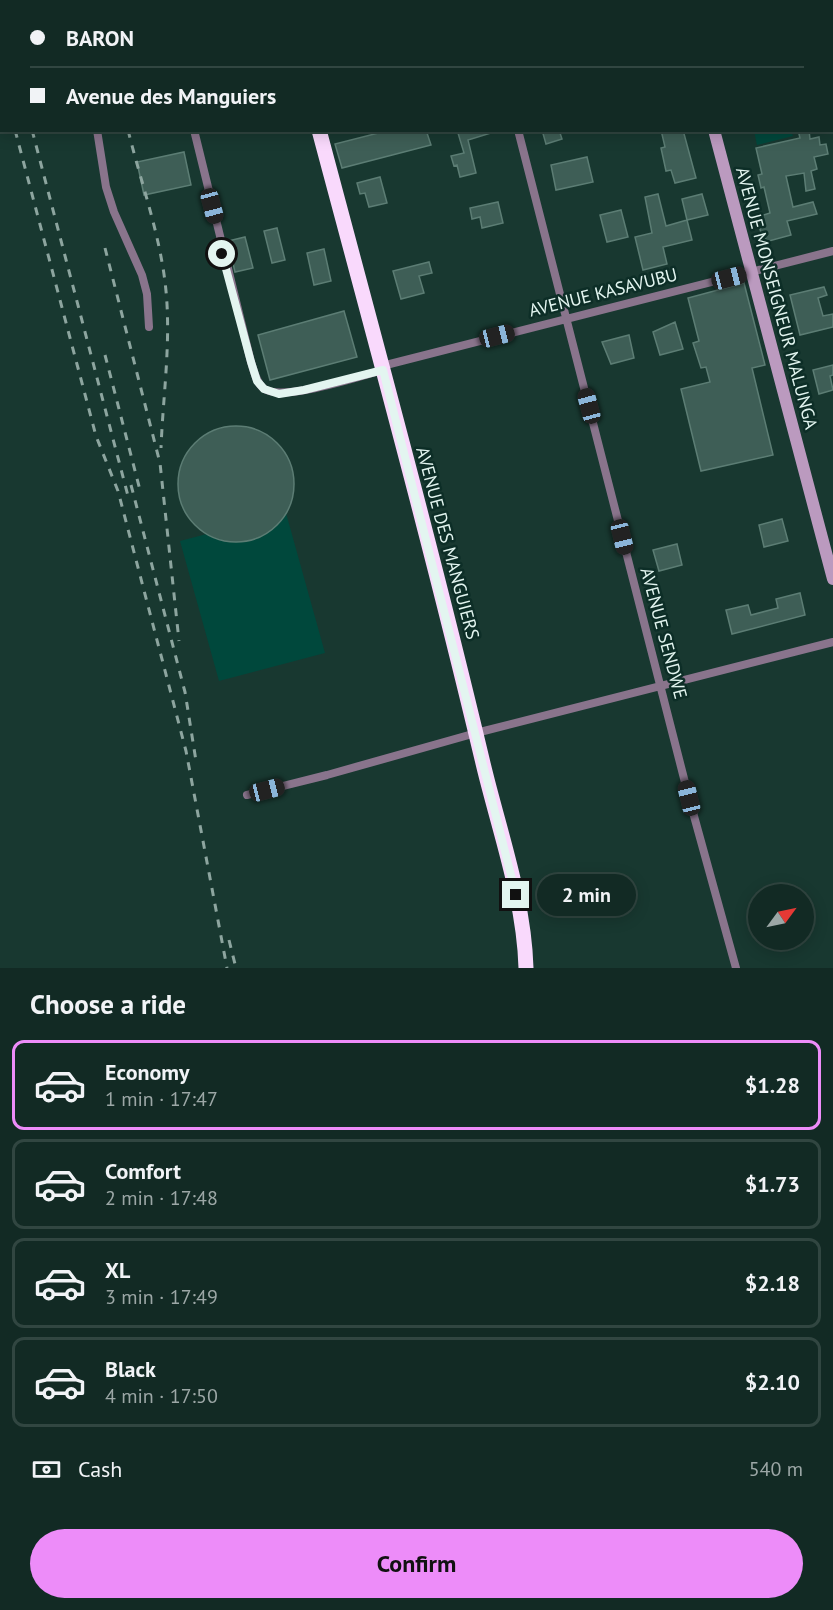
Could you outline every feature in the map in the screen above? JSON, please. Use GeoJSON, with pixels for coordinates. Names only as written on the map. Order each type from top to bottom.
{"type":"FeatureCollection","features":[{"type":"Feature","properties":{"kind":"highway","name":"AVENUE DES MANGUIERS"},"geometry":{"type":"LineString","coordinates":[[320,132],[516,895],[525,968]]}},
{"type":"Feature","properties":{"kind":"street"},"geometry":{"type":"LineString","coordinates":[[97,132],[106,187],[114,212],[142,275],[147,294],[149,327]]}},
{"type":"Feature","properties":{"kind":"street","name":"AVENUE KASAVUBU"},"geometry":{"type":"LineString","coordinates":[[194,132],[257,381],[264,389],[279,394],[304,390],[567,319],[833,251]]}},
{"type":"Feature","properties":{"kind":"street","name":"AVENUE SENDWE"},"geometry":{"type":"LineString","coordinates":[[519,132],[689,798],[736,968]]}},
{"type":"Feature","properties":{"kind":"street","name":"AVENUE MONSEIGNEUR MALUNGA"},"geometry":{"type":"LineString","coordinates":[[715,132],[833,579]]}},
{"type":"Feature","properties":{"kind":"street"},"geometry":{"type":"LineString","coordinates":[[247,795],[476,733],[662,688],[833,642]]}},
{"type":"Feature","properties":{"kind":"green space"},"geometry":{"type":"Polygon","coordinates":[[[754,132],[791,132],[793,136],[757,145],[754,132]]]}},
{"type":"Feature","properties":{"kind":"green space"},"geometry":{"type":"Polygon","coordinates":[[[286,513],[325,653],[219,681],[180,541],[286,513]]]}},
{"type":"Feature","properties":{"kind":"building"},"geometry":{"type":"Polygon","coordinates":[[[382,132],[427,132],[431,145],[342,168],[335,144],[382,132]]]}},
{"type":"Feature","properties":{"kind":"building"},"geometry":{"type":"Polygon","coordinates":[[[491,132],[468,140],[476,173],[460,177],[457,165],[454,166],[451,156],[464,153],[458,133],[491,132]]]}},
{"type":"Feature","properties":{"kind":"building"},"geometry":{"type":"Polygon","coordinates":[[[543,132],[560,132],[562,139],[546,144],[543,132]]]}},
{"type":"Feature","properties":{"kind":"building"},"geometry":{"type":"Polygon","coordinates":[[[661,132],[684,132],[696,178],[675,183],[671,170],[666,171],[661,148],[665,147],[661,132]]]}},
{"type":"Feature","properties":{"kind":"building"},"geometry":{"type":"Polygon","coordinates":[[[798,132],[809,132],[810,139],[819,137],[820,145],[826,144],[828,154],[814,157],[817,169],[811,171],[815,189],[806,191],[804,173],[786,176],[793,207],[813,202],[817,214],[787,221],[791,235],[769,241],[762,237],[757,217],[770,213],[764,187],[761,188],[758,175],[762,174],[756,148],[800,138],[798,132]]]}},
{"type":"Feature","properties":{"kind":"building"},"geometry":{"type":"Polygon","coordinates":[[[184,152],[191,185],[144,195],[137,162],[184,152]]]}},
{"type":"Feature","properties":{"kind":"building"},"geometry":{"type":"Polygon","coordinates":[[[587,157],[593,182],[556,190],[551,165],[587,157]]]}},
{"type":"Feature","properties":{"kind":"building"},"geometry":{"type":"Polygon","coordinates":[[[380,177],[387,203],[369,207],[365,193],[360,194],[357,183],[380,177]]]}},
{"type":"Feature","properties":{"kind":"building"},"geometry":{"type":"Polygon","coordinates":[[[658,194],[666,226],[687,220],[692,240],[663,247],[667,264],[643,270],[635,237],[652,233],[645,197],[658,194]]]}},
{"type":"Feature","properties":{"kind":"building"},"geometry":{"type":"Polygon","coordinates":[[[702,194],[708,215],[687,220],[682,199],[702,194]]]}},
{"type":"Feature","properties":{"kind":"building"},"geometry":{"type":"Polygon","coordinates":[[[498,202],[503,223],[482,228],[480,217],[472,219],[470,208],[498,202]]]}},
{"type":"Feature","properties":{"kind":"building"},"geometry":{"type":"Polygon","coordinates":[[[621,210],[628,237],[607,242],[600,215],[621,210]]]}},
{"type":"Feature","properties":{"kind":"building"},"geometry":{"type":"Polygon","coordinates":[[[277,228],[285,260],[272,263],[264,231],[277,228]]]}},
{"type":"Feature","properties":{"kind":"building"},"geometry":{"type":"Polygon","coordinates":[[[245,237],[253,268],[235,272],[228,241],[245,237]]]}},
{"type":"Feature","properties":{"kind":"building"},"geometry":{"type":"Polygon","coordinates":[[[324,249],[331,281],[314,285],[307,253],[324,249]]]}},
{"type":"Feature","properties":{"kind":"building"},"geometry":{"type":"Polygon","coordinates":[[[429,262],[432,273],[419,276],[424,293],[401,299],[393,271],[429,262]]]}},
{"type":"Feature","properties":{"kind":"building"},"geometry":{"type":"Polygon","coordinates":[[[744,283],[765,365],[752,368],[773,455],[701,471],[681,389],[710,382],[706,367],[701,368],[693,343],[699,341],[688,298],[744,283]]]}},
{"type":"Feature","properties":{"kind":"building"},"geometry":{"type":"Polygon","coordinates":[[[824,287],[827,295],[818,298],[823,316],[833,314],[833,327],[800,335],[790,295],[824,287]]]}},
{"type":"Feature","properties":{"kind":"building"},"geometry":{"type":"Polygon","coordinates":[[[344,311],[357,357],[270,380],[258,335],[344,311]]]}},
{"type":"Feature","properties":{"kind":"building"},"geometry":{"type":"Polygon","coordinates":[[[675,322],[683,349],[660,355],[653,332],[675,322]]]}},
{"type":"Feature","properties":{"kind":"building"},"geometry":{"type":"Polygon","coordinates":[[[629,335],[634,358],[611,364],[602,342],[629,335]]]}},
{"type":"Feature","properties":{"kind":"building"},"geometry":{"type":"Polygon","coordinates":[[[833,365],[833,375],[830,376],[833,390],[819,394],[813,370],[833,365]]]}},
{"type":"Feature","properties":{"kind":"building"},"geometry":{"type":"Polygon","coordinates":[[[236,426],[258,431],[277,443],[289,462],[294,484],[289,506],[277,525],[258,537],[236,542],[214,537],[195,525],[183,506],[178,484],[183,462],[195,443],[214,431],[236,426]]]}},
{"type":"Feature","properties":{"kind":"building"},"geometry":{"type":"Polygon","coordinates":[[[782,519],[788,541],[764,547],[759,525],[782,519]]]}},
{"type":"Feature","properties":{"kind":"building"},"geometry":{"type":"Polygon","coordinates":[[[677,544],[682,565],[659,571],[653,550],[677,544]]]}},
{"type":"Feature","properties":{"kind":"building"},"geometry":{"type":"Polygon","coordinates":[[[800,593],[805,615],[732,634],[726,610],[748,605],[751,615],[778,608],[776,599],[800,593]]]}},
{"type":"Feature","properties":{"kind":"railway"},"geometry":{"type":"LineString","coordinates":[[16,132],[96,436],[118,491],[186,751],[227,968]]}},
{"type":"Feature","properties":{"kind":"railway"},"geometry":{"type":"LineString","coordinates":[[33,132],[128,496]]}},
{"type":"Feature","properties":{"kind":"railway"},"geometry":{"type":"LineString","coordinates":[[129,132],[155,230],[166,291],[167,350],[161,448]]}},
{"type":"Feature","properties":{"kind":"railway"},"geometry":{"type":"LineString","coordinates":[[105,248],[160,463],[179,641]]}},
{"type":"Feature","properties":{"kind":"railway"},"geometry":{"type":"LineString","coordinates":[[105,355],[141,494]]}},
{"type":"Feature","properties":{"kind":"railway"},"geometry":{"type":"LineString","coordinates":[[131,485],[185,692],[196,761]]}},
{"type":"Feature","properties":{"kind":"railway"},"geometry":{"type":"LineString","coordinates":[[229,940],[236,968]]}},
{"type":"Feature","properties":{"kind":"route"},"geometry":{"type":"LineString","coordinates":[[222,254],[251,362],[257,381],[264,389],[279,394],[383,370],[516,895]]}}]}
